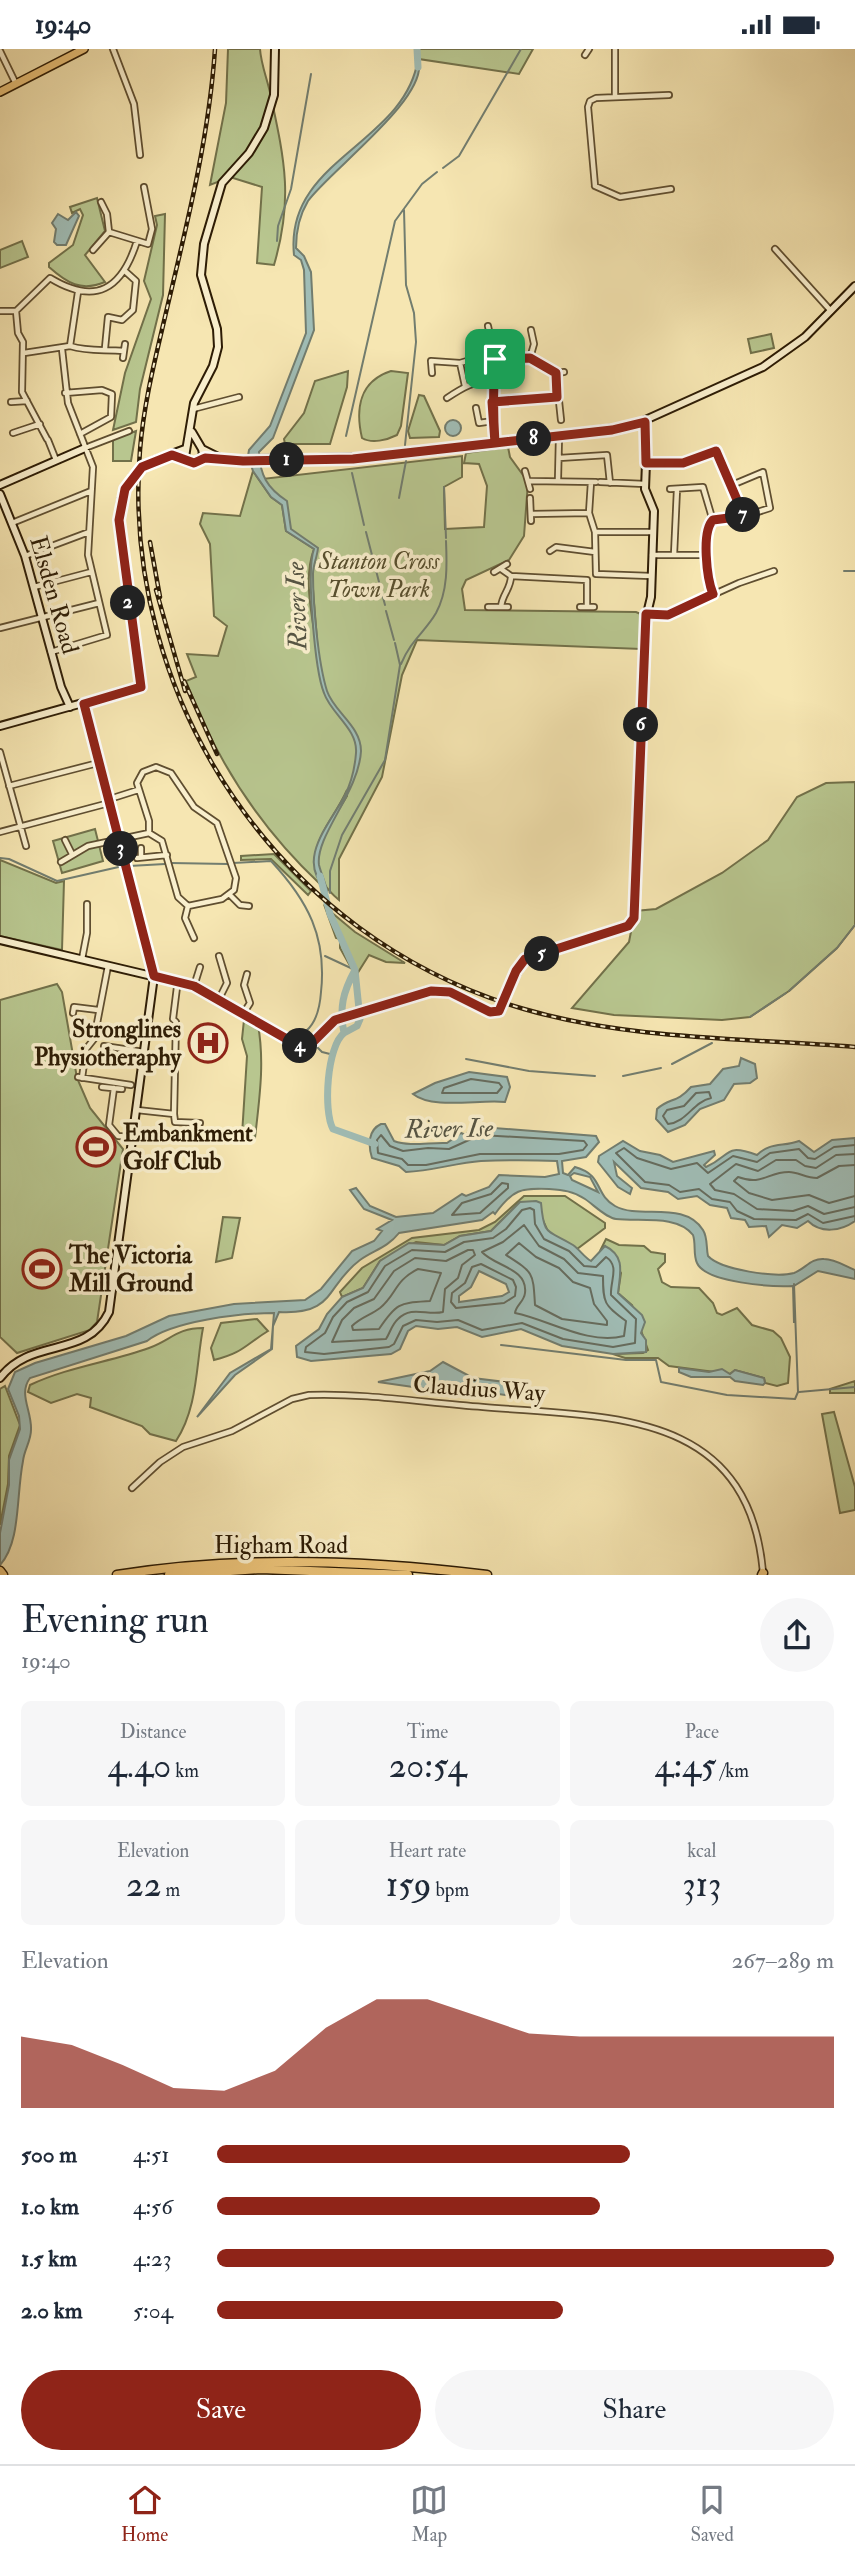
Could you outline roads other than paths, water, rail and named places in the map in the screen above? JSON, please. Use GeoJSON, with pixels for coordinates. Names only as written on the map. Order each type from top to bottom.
{"type":"FeatureCollection","features":[{"type":"Feature","properties":{"kind":"highway","name":"Higham Road"},"geometry":{"type":"LineString","coordinates":[[117,1575],[195,1565],[260,1562],[358,1564],[487,1575]]}},
{"type":"Feature","properties":{"kind":"highway","name":"Higham Road"},"geometry":{"type":"LineString","coordinates":[[169,1575],[283,1569],[408,1575]]}},
{"type":"Feature","properties":{"kind":"main road"},"geometry":{"type":"LineString","coordinates":[[0,92],[84,49]]}},
{"type":"Feature","properties":{"kind":"main road"},"geometry":{"type":"LineString","coordinates":[[187,460],[186,448],[192,431],[193,409],[218,347],[218,329],[201,275],[204,244],[222,183],[249,153],[264,128],[274,95],[275,49]]}},
{"type":"Feature","properties":{"kind":"main road"},"geometry":{"type":"LineString","coordinates":[[172,455],[194,463],[200,460],[266,461],[379,457],[559,437],[645,422],[763,367],[798,342],[855,286]]}},
{"type":"Feature","properties":{"kind":"main road"},"geometry":{"type":"LineString","coordinates":[[0,940],[194,986],[299,1046],[314,1041],[335,1020],[436,990],[450,992],[490,1012],[499,1011],[525,959],[632,924],[646,614],[651,597],[654,508],[645,484],[645,422]]}},
{"type":"Feature","properties":{"kind":"main road"},"geometry":{"type":"LineString","coordinates":[[192,431],[200,447],[200,460]]}},
{"type":"Feature","properties":{"kind":"main road"},"geometry":{"type":"LineString","coordinates":[[0,726],[141,687],[119,529],[121,500],[133,476],[153,461],[186,448],[200,447],[227,460]]}},
{"type":"Feature","properties":{"kind":"main road"},"geometry":{"type":"LineString","coordinates":[[0,485],[85,448]]}},
{"type":"Feature","properties":{"kind":"main road","name":"Elsden Road"},"geometry":{"type":"LineString","coordinates":[[0,494],[24,556],[50,652],[70,707]]}},
{"type":"Feature","properties":{"kind":"main road"},"geometry":{"type":"LineString","coordinates":[[0,1378],[20,1358],[89,1338],[100,1330],[106,1319],[154,976],[84,704]]}},
{"type":"Feature","properties":{"kind":"main road"},"geometry":{"type":"LineString","coordinates":[[136,972],[145,969],[150,962]]}},
{"type":"Feature","properties":{"kind":"street"},"geometry":{"type":"LineString","coordinates":[[113,49],[134,104],[140,155]]}},
{"type":"Feature","properties":{"kind":"street"},"geometry":{"type":"LineString","coordinates":[[615,49],[615,97]]}},
{"type":"Feature","properties":{"kind":"street"},"geometry":{"type":"LineString","coordinates":[[0,51],[16,84]]}},
{"type":"Feature","properties":{"kind":"street"},"geometry":{"type":"LineString","coordinates":[[669,95],[592,99],[588,107],[594,187],[620,197],[671,189]]}},
{"type":"Feature","properties":{"kind":"street"},"geometry":{"type":"LineString","coordinates":[[108,232],[148,244],[152,229],[144,187]]}},
{"type":"Feature","properties":{"kind":"street"},"geometry":{"type":"LineString","coordinates":[[137,201],[146,199]]}},
{"type":"Feature","properties":{"kind":"street"},"geometry":{"type":"LineString","coordinates":[[101,202],[108,232]]}},
{"type":"Feature","properties":{"kind":"street"},"geometry":{"type":"LineString","coordinates":[[93,250],[108,232]]}},
{"type":"Feature","properties":{"kind":"street"},"geometry":{"type":"LineString","coordinates":[[0,311],[16,311],[50,278],[78,292],[102,291],[126,272],[137,241]]}},
{"type":"Feature","properties":{"kind":"street"},"geometry":{"type":"LineString","coordinates":[[775,249],[831,311]]}},
{"type":"Feature","properties":{"kind":"street"},"geometry":{"type":"LineString","coordinates":[[106,348],[108,317],[122,320],[132,310],[136,281],[126,272]]}},
{"type":"Feature","properties":{"kind":"street"},"geometry":{"type":"LineString","coordinates":[[70,346],[78,292]]}},
{"type":"Feature","properties":{"kind":"street"},"geometry":{"type":"LineString","coordinates":[[16,311],[24,352],[20,367],[22,392],[40,423],[55,460]]}},
{"type":"Feature","properties":{"kind":"street"},"geometry":{"type":"LineString","coordinates":[[488,326],[495,359],[492,402],[495,443]]}},
{"type":"Feature","properties":{"kind":"street"},"geometry":{"type":"LineString","coordinates":[[530,358],[534,344],[531,330]]}},
{"type":"Feature","properties":{"kind":"street"},"geometry":{"type":"LineString","coordinates":[[123,358],[125,344]]}},
{"type":"Feature","properties":{"kind":"street"},"geometry":{"type":"LineString","coordinates":[[24,352],[70,346],[94,352],[106,348],[124,351]]}},
{"type":"Feature","properties":{"kind":"street"},"geometry":{"type":"LineString","coordinates":[[50,652],[107,635],[91,572],[89,532],[93,467],[65,393],[62,349]]}},
{"type":"Feature","properties":{"kind":"street"},"geometry":{"type":"LineString","coordinates":[[432,373],[431,361],[460,363],[477,358]]}},
{"type":"Feature","properties":{"kind":"street"},"geometry":{"type":"LineString","coordinates":[[495,359],[530,358],[556,373],[564,372]]}},
{"type":"Feature","properties":{"kind":"street"},"geometry":{"type":"LineString","coordinates":[[460,363],[465,386]]}},
{"type":"Feature","properties":{"kind":"street"},"geometry":{"type":"LineString","coordinates":[[556,373],[561,420]]}},
{"type":"Feature","properties":{"kind":"street"},"geometry":{"type":"LineString","coordinates":[[447,398],[465,386],[482,380],[494,381]]}},
{"type":"Feature","properties":{"kind":"street"},"geometry":{"type":"LineString","coordinates":[[65,393],[102,390],[113,394],[111,417],[80,434]]}},
{"type":"Feature","properties":{"kind":"street"},"geometry":{"type":"LineString","coordinates":[[193,409],[239,397]]}},
{"type":"Feature","properties":{"kind":"street"},"geometry":{"type":"LineString","coordinates":[[492,402],[557,397]]}},
{"type":"Feature","properties":{"kind":"street"},"geometry":{"type":"LineString","coordinates":[[11,402],[28,401]]}},
{"type":"Feature","properties":{"kind":"street"},"geometry":{"type":"LineString","coordinates":[[475,408],[479,423],[493,421]]}},
{"type":"Feature","properties":{"kind":"street"},"geometry":{"type":"LineString","coordinates":[[13,433],[40,423]]}},
{"type":"Feature","properties":{"kind":"street"},"geometry":{"type":"LineString","coordinates":[[85,448],[129,431]]}},
{"type":"Feature","properties":{"kind":"street"},"geometry":{"type":"LineString","coordinates":[[558,479],[559,437]]}},
{"type":"Feature","properties":{"kind":"street"},"geometry":{"type":"LineString","coordinates":[[646,463],[683,463],[716,451],[744,516]]}},
{"type":"Feature","properties":{"kind":"street"},"geometry":{"type":"LineString","coordinates":[[559,458],[607,455],[610,483]]}},
{"type":"Feature","properties":{"kind":"street"},"geometry":{"type":"LineString","coordinates":[[525,471],[530,481],[530,489]]}},
{"type":"Feature","properties":{"kind":"street"},"geometry":{"type":"LineString","coordinates":[[713,594],[706,555],[707,528],[713,520],[744,516],[770,508],[763,472],[732,485]]}},
{"type":"Feature","properties":{"kind":"street"},"geometry":{"type":"LineString","coordinates":[[530,481],[558,479],[645,484]]}},
{"type":"Feature","properties":{"kind":"street"},"geometry":{"type":"LineString","coordinates":[[596,482],[589,513],[595,531],[596,574]]}},
{"type":"Feature","properties":{"kind":"street"},"geometry":{"type":"LineString","coordinates":[[670,489],[703,487],[713,520]]}},
{"type":"Feature","properties":{"kind":"street"},"geometry":{"type":"LineString","coordinates":[[674,555],[677,489]]}},
{"type":"Feature","properties":{"kind":"street"},"geometry":{"type":"LineString","coordinates":[[12,523],[91,491]]}},
{"type":"Feature","properties":{"kind":"street"},"geometry":{"type":"LineString","coordinates":[[530,498],[531,521]]}},
{"type":"Feature","properties":{"kind":"street"},"geometry":{"type":"LineString","coordinates":[[531,514],[589,513]]}},
{"type":"Feature","properties":{"kind":"street"},"geometry":{"type":"LineString","coordinates":[[595,531],[653,532]]}},
{"type":"Feature","properties":{"kind":"street"},"geometry":{"type":"LineString","coordinates":[[24,556],[89,532]]}},
{"type":"Feature","properties":{"kind":"street"},"geometry":{"type":"LineString","coordinates":[[550,551],[556,547],[595,552]]}},
{"type":"Feature","properties":{"kind":"street"},"geometry":{"type":"LineString","coordinates":[[652,555],[706,555]]}},
{"type":"Feature","properties":{"kind":"street"},"geometry":{"type":"LineString","coordinates":[[494,572],[507,564]]}},
{"type":"Feature","properties":{"kind":"street"},"geometry":{"type":"LineString","coordinates":[[762,566],[766,575]]}},
{"type":"Feature","properties":{"kind":"street"},"geometry":{"type":"LineString","coordinates":[[501,569],[511,576],[587,580],[596,574],[651,576]]}},
{"type":"Feature","properties":{"kind":"street"},"geometry":{"type":"LineString","coordinates":[[646,614],[668,615],[713,594],[774,571]]}},
{"type":"Feature","properties":{"kind":"street"},"geometry":{"type":"LineString","coordinates":[[33,587],[91,572]]}},
{"type":"Feature","properties":{"kind":"street"},"geometry":{"type":"LineString","coordinates":[[501,607],[503,595],[511,586],[511,576]]}},
{"type":"Feature","properties":{"kind":"street"},"geometry":{"type":"LineString","coordinates":[[587,580],[587,607]]}},
{"type":"Feature","properties":{"kind":"street"},"geometry":{"type":"LineString","coordinates":[[0,628],[99,603]]}},
{"type":"Feature","properties":{"kind":"street"},"geometry":{"type":"LineString","coordinates":[[488,607],[508,607]]}},
{"type":"Feature","properties":{"kind":"street"},"geometry":{"type":"LineString","coordinates":[[580,607],[594,607]]}},
{"type":"Feature","properties":{"kind":"street"},"geometry":{"type":"LineString","coordinates":[[0,752],[2,770],[26,846]]}},
{"type":"Feature","properties":{"kind":"street"},"geometry":{"type":"LineString","coordinates":[[9,786],[98,763]]}},
{"type":"Feature","properties":{"kind":"street"},"geometry":{"type":"LineString","coordinates":[[61,862],[88,846],[149,833],[162,841],[178,897],[188,906],[203,905],[230,895],[236,885],[218,823],[194,807],[171,773],[163,768],[148,768],[139,777],[138,790],[149,821],[149,833]]}},
{"type":"Feature","properties":{"kind":"street"},"geometry":{"type":"LineString","coordinates":[[116,797],[138,790]]}},
{"type":"Feature","properties":{"kind":"street"},"geometry":{"type":"LineString","coordinates":[[0,832],[109,803]]}},
{"type":"Feature","properties":{"kind":"street"},"geometry":{"type":"LineString","coordinates":[[65,840],[72,854]]}},
{"type":"Feature","properties":{"kind":"street"},"geometry":{"type":"LineString","coordinates":[[141,848],[139,857],[167,856]]}},
{"type":"Feature","properties":{"kind":"street"},"geometry":{"type":"LineString","coordinates":[[230,895],[240,905],[249,906]]}},
{"type":"Feature","properties":{"kind":"street"},"geometry":{"type":"LineString","coordinates":[[82,959],[87,933],[87,904]]}},
{"type":"Feature","properties":{"kind":"street"},"geometry":{"type":"LineString","coordinates":[[188,906],[185,919],[190,937]]}},
{"type":"Feature","properties":{"kind":"street"},"geometry":{"type":"LineString","coordinates":[[219,956],[228,983],[219,999]]}},
{"type":"Feature","properties":{"kind":"street"},"geometry":{"type":"LineString","coordinates":[[108,965],[97,1010],[94,1039],[86,1049],[80,1078],[131,1085]]}},
{"type":"Feature","properties":{"kind":"street"},"geometry":{"type":"LineString","coordinates":[[191,971],[199,970],[194,986]]}},
{"type":"Feature","properties":{"kind":"street"},"geometry":{"type":"LineString","coordinates":[[243,1014],[250,1003],[244,985],[247,974]]}},
{"type":"Feature","properties":{"kind":"street"},"geometry":{"type":"LineString","coordinates":[[177,987],[173,1019],[176,1022],[175,1122],[200,1123]]}},
{"type":"Feature","properties":{"kind":"street"},"geometry":{"type":"LineString","coordinates":[[73,1013],[74,1007],[97,1010]]}},
{"type":"Feature","properties":{"kind":"street"},"geometry":{"type":"LineString","coordinates":[[104,1045],[144,1052]]}},
{"type":"Feature","properties":{"kind":"street"},"geometry":{"type":"LineString","coordinates":[[102,1087],[122,1089]]}},
{"type":"Feature","properties":{"kind":"street"},"geometry":{"type":"LineString","coordinates":[[114,1088],[109,1125],[118,1136],[133,1137]]}},
{"type":"Feature","properties":{"kind":"street"},"geometry":{"type":"LineString","coordinates":[[137,1110],[174,1114]]}},
{"type":"Feature","properties":{"kind":"street","name":"Claudius Way"},"geometry":{"type":"LineString","coordinates":[[132,1488],[160,1462],[183,1447],[232,1431],[292,1399],[309,1395],[620,1419],[682,1438],[720,1467],[747,1505],[757,1530],[763,1574]]}},
{"type":"Feature","properties":{"kind":"water"},"geometry":{"type":"Polygon","coordinates":[[[418,59],[418,74],[410,93],[376,133],[319,188],[302,212],[296,248],[304,256],[311,272],[314,330],[273,438],[259,452],[266,480],[274,491],[287,501],[291,529],[318,548],[313,587],[324,679],[330,699],[357,734],[360,742],[361,751],[353,782],[320,853],[319,865],[327,890],[318,878],[314,866],[315,854],[324,829],[349,785],[355,763],[355,744],[349,729],[327,701],[321,681],[311,598],[314,549],[286,531],[282,505],[271,497],[253,471],[248,456],[249,450],[270,426],[306,333],[304,270],[301,260],[294,255],[296,223],[307,196],[325,173],[392,112],[409,88],[418,59]]]}},
{"type":"Feature","properties":{"kind":"water"},"geometry":{"type":"Polygon","coordinates":[[[76,212],[79,216],[66,245],[57,245],[54,242],[56,229],[52,223],[58,214],[68,220],[76,212]]]}},
{"type":"Feature","properties":{"kind":"water"},"geometry":{"type":"Polygon","coordinates":[[[450,420],[456,420],[461,428],[459,434],[450,436],[445,431],[445,425],[450,420]]]}},
{"type":"Feature","properties":{"kind":"water"},"geometry":{"type":"Polygon","coordinates":[[[741,1058],[755,1064],[757,1078],[750,1083],[734,1084],[724,1100],[700,1109],[685,1125],[668,1132],[656,1119],[657,1109],[662,1105],[681,1096],[691,1087],[710,1084],[723,1069],[739,1066],[741,1058]]]}},
{"type":"Feature","properties":{"kind":"water"},"geometry":{"type":"Polygon","coordinates":[[[469,1072],[507,1077],[510,1087],[505,1102],[432,1102],[413,1094],[435,1083],[469,1072]]]}},
{"type":"Feature","properties":{"kind":"water"},"geometry":{"type":"Polygon","coordinates":[[[385,1124],[394,1141],[413,1144],[447,1143],[461,1133],[466,1135],[469,1130],[481,1127],[596,1136],[599,1142],[586,1157],[562,1161],[563,1173],[568,1175],[575,1167],[584,1170],[615,1206],[625,1210],[673,1213],[695,1221],[705,1233],[708,1256],[736,1269],[786,1274],[794,1273],[815,1260],[828,1259],[855,1270],[855,1279],[818,1271],[794,1286],[794,1323],[793,1286],[741,1282],[703,1270],[696,1260],[693,1235],[686,1228],[668,1221],[612,1218],[581,1196],[568,1191],[539,1189],[518,1192],[507,1199],[495,1214],[493,1212],[482,1220],[399,1233],[390,1242],[360,1260],[320,1304],[297,1312],[279,1312],[273,1326],[272,1349],[235,1375],[197,1417],[230,1373],[271,1349],[274,1313],[189,1323],[158,1334],[147,1341],[30,1378],[25,1396],[31,1434],[21,1475],[15,1531],[7,1555],[0,1565],[0,1533],[9,1485],[9,1460],[20,1429],[19,1416],[8,1389],[15,1372],[35,1363],[126,1336],[169,1316],[234,1304],[305,1300],[321,1289],[352,1251],[374,1241],[382,1231],[377,1229],[392,1220],[364,1209],[350,1190],[356,1188],[370,1206],[396,1217],[433,1213],[462,1194],[466,1196],[489,1187],[499,1175],[545,1177],[559,1174],[557,1161],[528,1160],[481,1161],[406,1172],[399,1166],[372,1158],[370,1138],[377,1127],[385,1124]],[[574,1173],[570,1176],[572,1180],[598,1192],[590,1177],[574,1173]]]}},
{"type":"Feature","properties":{"kind":"water"},"geometry":{"type":"Polygon","coordinates":[[[855,1138],[855,1221],[831,1230],[819,1228],[808,1221],[797,1228],[782,1225],[769,1237],[766,1226],[749,1227],[745,1220],[731,1218],[727,1208],[710,1205],[697,1196],[678,1199],[668,1192],[641,1188],[614,1162],[617,1176],[632,1188],[630,1194],[618,1187],[598,1162],[599,1156],[623,1141],[640,1151],[660,1155],[673,1162],[714,1151],[715,1155],[704,1165],[706,1167],[733,1150],[757,1155],[772,1146],[799,1141],[814,1152],[832,1140],[855,1138]]]}},
{"type":"Feature","properties":{"kind":"water"},"geometry":{"type":"Polygon","coordinates":[[[520,1202],[541,1203],[548,1231],[573,1245],[591,1261],[605,1246],[612,1250],[620,1266],[618,1293],[642,1315],[645,1322],[641,1333],[646,1340],[646,1352],[613,1354],[562,1346],[521,1329],[482,1337],[457,1327],[438,1329],[416,1326],[408,1331],[400,1349],[391,1354],[311,1361],[297,1357],[296,1346],[319,1329],[327,1314],[342,1297],[363,1288],[380,1261],[409,1243],[444,1245],[460,1236],[491,1231],[520,1202]],[[479,1271],[471,1287],[459,1296],[459,1302],[502,1296],[509,1292],[506,1284],[479,1271]]]}},
{"type":"Feature","properties":{"kind":"water"},"geometry":{"type":"Polygon","coordinates":[[[443,1362],[473,1378],[513,1383],[518,1397],[447,1386],[434,1390],[378,1382],[430,1371],[443,1362]]]}},
{"type":"Feature","properties":{"kind":"water"},"geometry":{"type":"Polygon","coordinates":[[[679,1368],[709,1372],[722,1369],[730,1374],[735,1370],[764,1378],[765,1383],[763,1385],[735,1381],[730,1377],[691,1377],[679,1372],[679,1368]]]}},
{"type":"Feature","properties":{"kind":"waterway","name":"River Ise"},"geometry":{"type":"LineString","coordinates":[[417,49],[418,67]]}},
{"type":"Feature","properties":{"kind":"waterway"},"geometry":{"type":"LineString","coordinates":[[443,168],[459,156],[521,49]]}},
{"type":"Feature","properties":{"kind":"waterway"},"geometry":{"type":"LineString","coordinates":[[277,241],[278,226],[291,189],[311,74]]}},
{"type":"Feature","properties":{"kind":"waterway"},"geometry":{"type":"LineString","coordinates":[[346,436],[395,221],[422,184],[437,172]]}},
{"type":"Feature","properties":{"kind":"waterway"},"geometry":{"type":"LineString","coordinates":[[404,210],[406,285],[414,313],[416,342],[405,445]]}},
{"type":"Feature","properties":{"kind":"waterway"},"geometry":{"type":"LineString","coordinates":[[399,498],[406,461]]}},
{"type":"Feature","properties":{"kind":"waterway"},"geometry":{"type":"LineString","coordinates":[[352,473],[364,525]]}},
{"type":"Feature","properties":{"kind":"waterway"},"geometry":{"type":"LineString","coordinates":[[444,487],[446,538]]}},
{"type":"Feature","properties":{"kind":"waterway"},"geometry":{"type":"LineString","coordinates":[[366,532],[385,605]]}},
{"type":"Feature","properties":{"kind":"waterway"},"geometry":{"type":"LineString","coordinates":[[401,664],[440,605],[446,578],[446,541]]}},
{"type":"Feature","properties":{"kind":"waterway"},"geometry":{"type":"LineString","coordinates":[[844,571],[855,571]]}},
{"type":"Feature","properties":{"kind":"waterway"},"geometry":{"type":"LineString","coordinates":[[386,611],[394,640]]}},
{"type":"Feature","properties":{"kind":"waterway"},"geometry":{"type":"LineString","coordinates":[[330,893],[330,871],[342,835],[385,760],[400,665],[395,643]]}},
{"type":"Feature","properties":{"kind":"waterway"},"geometry":{"type":"LineString","coordinates":[[0,858],[9,859],[57,881],[123,866]]}},
{"type":"Feature","properties":{"kind":"waterway"},"geometry":{"type":"LineString","coordinates":[[233,863],[271,861],[295,891],[312,921],[318,937],[322,972],[319,1008],[313,1023],[306,1031],[308,1041]]}},
{"type":"Feature","properties":{"kind":"waterway"},"geometry":{"type":"LineString","coordinates":[[171,863],[228,864]]}},
{"type":"Feature","properties":{"kind":"waterway"},"geometry":{"type":"LineString","coordinates":[[129,866],[165,864]]}},
{"type":"Feature","properties":{"kind":"waterway","name":"River Ise"},"geometry":{"type":"LineString","coordinates":[[320,876],[330,914],[355,970],[343,1000],[344,1033],[338,1040],[330,1064],[330,1120],[333,1129],[375,1144]]}},
{"type":"Feature","properties":{"kind":"waterway"},"geometry":{"type":"LineString","coordinates":[[789,991],[837,948],[855,925]]}},
{"type":"Feature","properties":{"kind":"waterway"},"geometry":{"type":"LineString","coordinates":[[325,956],[355,970]]}},
{"type":"Feature","properties":{"kind":"waterway","name":"River Ise"},"geometry":{"type":"LineString","coordinates":[[344,1033],[357,1026],[360,1019],[355,970]]}},
{"type":"Feature","properties":{"kind":"waterway"},"geometry":{"type":"LineString","coordinates":[[750,1017],[786,993]]}},
{"type":"Feature","properties":{"kind":"waterway"},"geometry":{"type":"LineString","coordinates":[[672,1064],[712,1043]]}},
{"type":"Feature","properties":{"kind":"waterway"},"geometry":{"type":"LineString","coordinates":[[314,1044],[322,1052],[334,1055]]}},
{"type":"Feature","properties":{"kind":"waterway"},"geometry":{"type":"LineString","coordinates":[[466,1059],[529,1071],[595,1076]]}},
{"type":"Feature","properties":{"kind":"waterway"},"geometry":{"type":"LineString","coordinates":[[623,1076],[661,1068]]}},
{"type":"Feature","properties":{"kind":"waterway"},"geometry":{"type":"LineString","coordinates":[[501,1345],[626,1360],[656,1360],[661,1382],[727,1395],[795,1399],[798,1392],[794,1284]]}},
{"type":"Feature","properties":{"kind":"waterway"},"geometry":{"type":"LineString","coordinates":[[799,1392],[855,1387]]}},
{"type":"Feature","properties":{"kind":"railway"},"geometry":{"type":"LineString","coordinates":[[215,49],[197,178],[155,358],[145,413],[140,450],[141,543],[157,633],[189,718],[233,797],[290,867],[359,927],[437,975],[524,1009],[605,1027],[688,1036],[855,1047]]}},
{"type":"Feature","properties":{"kind":"railway"},"geometry":{"type":"LineString","coordinates":[[150,542],[160,597]]}},
{"type":"Feature","properties":{"kind":"railway"},"geometry":{"type":"LineString","coordinates":[[156,590],[185,691]]}},
{"type":"Feature","properties":{"kind":"railway"},"geometry":{"type":"LineString","coordinates":[[184,681],[217,754]]}},
{"type":"Feature","properties":{"kind":"place","name":"Stronglines Physiotheraphy"},"geometry":{"type":"Point","coordinates":[208,1043]}},
{"type":"Feature","properties":{"kind":"place","name":"Embankment Golf Club"},"geometry":{"type":"Point","coordinates":[96,1147]}},
{"type":"Feature","properties":{"kind":"place","name":"The Victoria Mill Ground"},"geometry":{"type":"Point","coordinates":[42,1269]}},
{"type":"Feature","properties":{"kind":"park label","name":"Stanton Cross Town Park"},"geometry":{"type":"Point","coordinates":[379,575]}}]}
